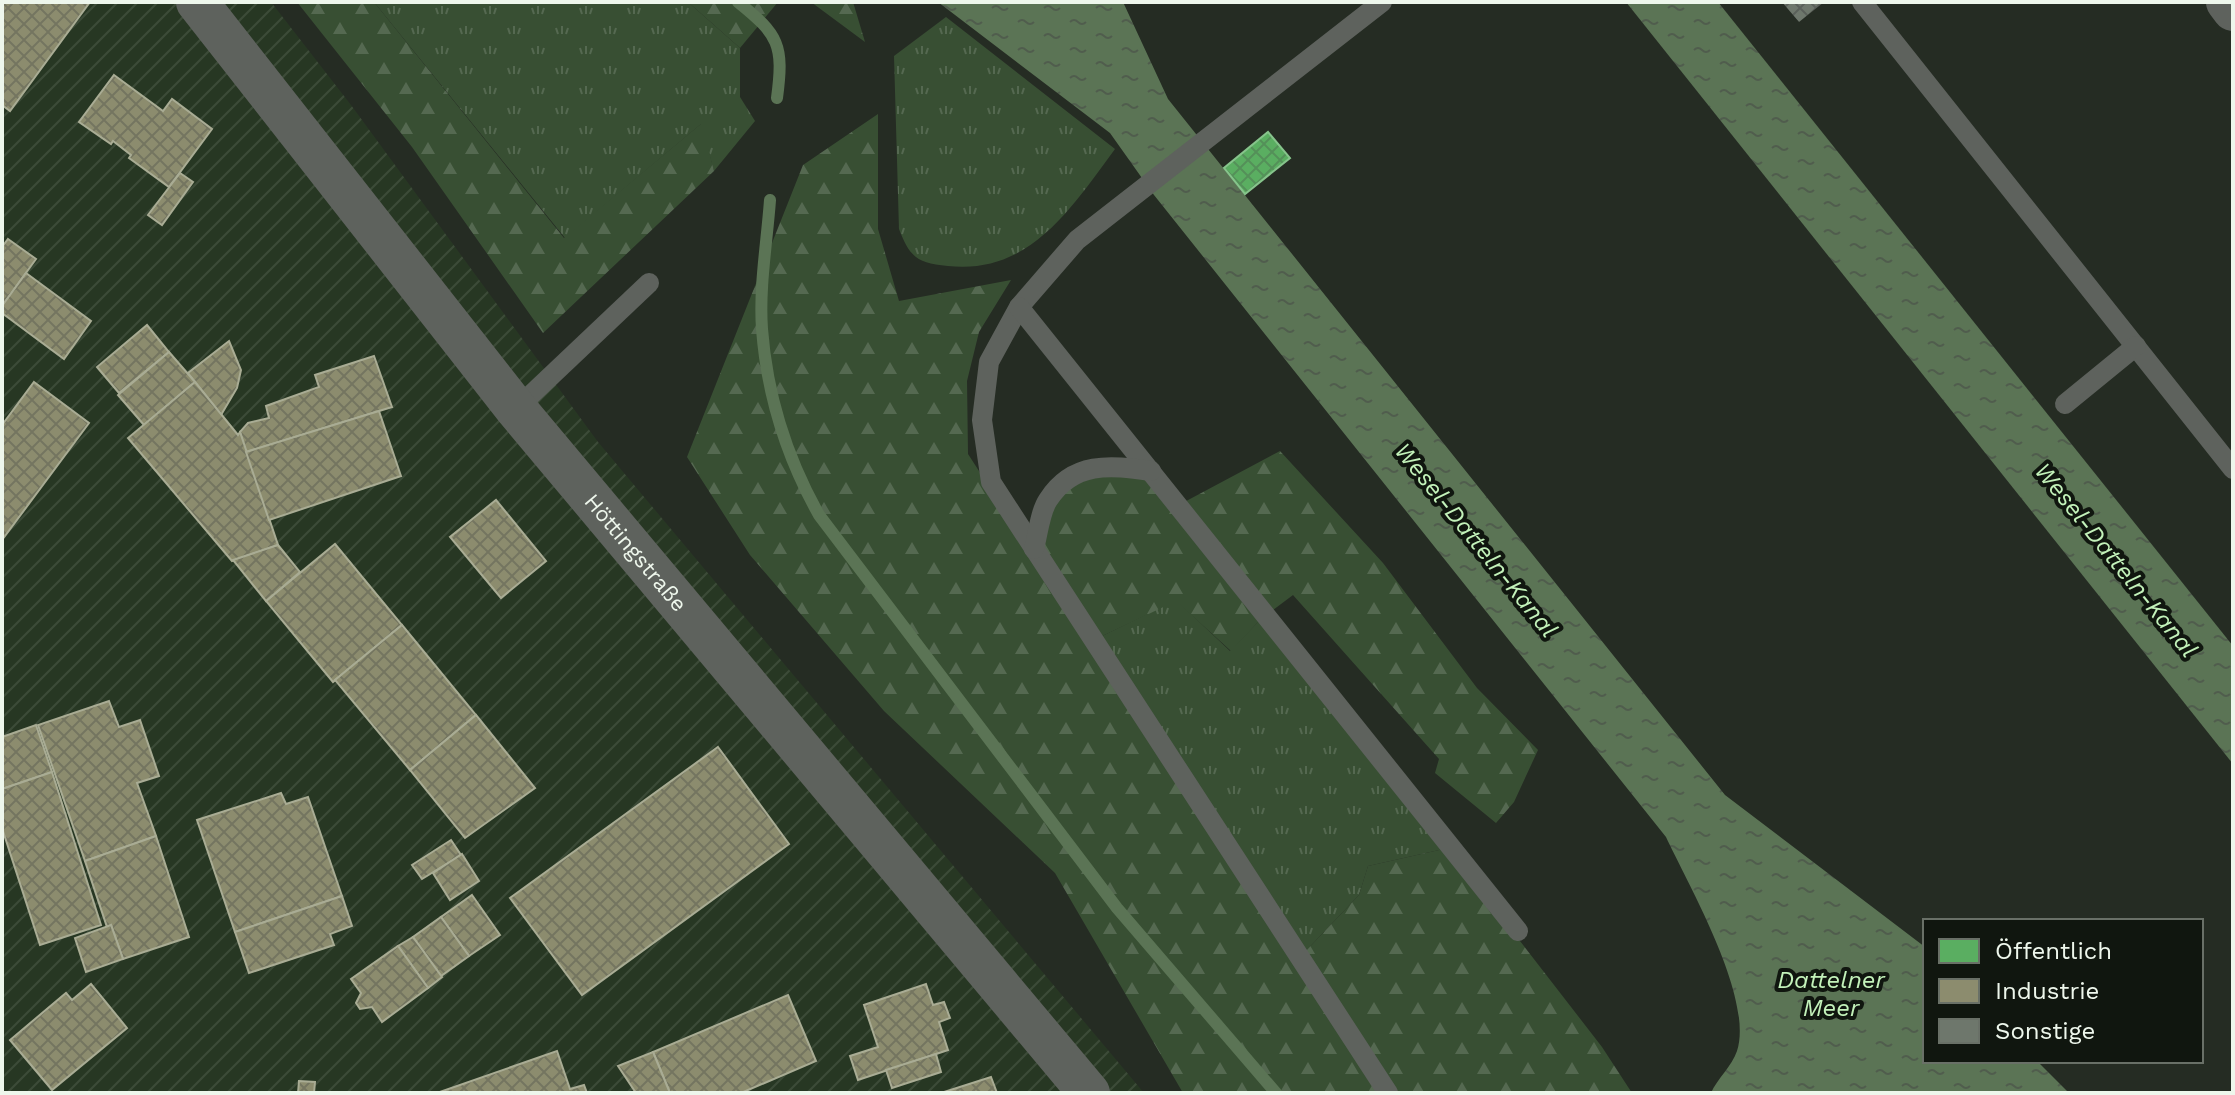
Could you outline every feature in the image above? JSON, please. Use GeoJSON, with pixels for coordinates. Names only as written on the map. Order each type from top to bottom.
{"type":"FeatureCollection","features":[{"type":"Feature","properties":{"kind":"street","name":"Höttingstraße"},"geometry":{"type":"LineString","coordinates":[[197,2],[516,409],[1089,1093]]}},
{"type":"Feature","properties":{"kind":"street"},"geometry":{"type":"LineString","coordinates":[[2227,2],[2233,10]]}},
{"type":"Feature","properties":{"kind":"lane"},"geometry":{"type":"LineString","coordinates":[[1382,2],[1077,240],[1019,307],[989,362],[982,420],[991,482],[1388,1093]]}},
{"type":"Feature","properties":{"kind":"lane"},"geometry":{"type":"LineString","coordinates":[[1862,2],[2233,469]]}},
{"type":"Feature","properties":{"kind":"lane"},"geometry":{"type":"LineString","coordinates":[[516,409],[649,283]]}},
{"type":"Feature","properties":{"kind":"lane"},"geometry":{"type":"LineString","coordinates":[[1019,307],[1518,931]]}},
{"type":"Feature","properties":{"kind":"lane"},"geometry":{"type":"LineString","coordinates":[[2065,404],[2136,346]]}},
{"type":"Feature","properties":{"kind":"lane"},"geometry":{"type":"LineString","coordinates":[[1034,549],[1047,501],[1074,472],[1113,466],[1151,471]]}},
{"type":"Feature","properties":{"kind":"shaded area"},"geometry":{"type":"Polygon","coordinates":[[[2,2],[271,2],[351,105],[598,442],[1144,1093],[2,1093],[2,2]]]}},
{"type":"Feature","properties":{"kind":"green space"},"geometry":{"type":"Polygon","coordinates":[[[297,2],[374,2],[564,238],[702,123],[714,171],[543,333],[412,147],[297,2]]]}},
{"type":"Feature","properties":{"kind":"green space"},"geometry":{"type":"Polygon","coordinates":[[[374,2],[688,2],[740,48],[740,97],[755,121],[714,171],[701,124],[565,238],[374,2]]]}},
{"type":"Feature","properties":{"kind":"green space"},"geometry":{"type":"Polygon","coordinates":[[[688,2],[778,2],[740,48],[688,2]]]}},
{"type":"Feature","properties":{"kind":"green space"},"geometry":{"type":"Polygon","coordinates":[[[811,2],[853,2],[865,42],[811,2]]]}},
{"type":"Feature","properties":{"kind":"green space"},"geometry":{"type":"Polygon","coordinates":[[[946,17],[1115,149],[1065,214],[1046,233],[1003,260],[977,266],[948,266],[922,261],[911,253],[899,229],[894,56],[946,17]]]}},
{"type":"Feature","properties":{"kind":"green space"},"geometry":{"type":"Polygon","coordinates":[[[878,114],[878,229],[899,301],[1011,280],[979,332],[967,381],[968,454],[1381,1093],[1183,1093],[1055,873],[884,711],[750,555],[687,457],[803,165],[878,114]]]}},
{"type":"Feature","properties":{"kind":"green space"},"geometry":{"type":"Polygon","coordinates":[[[1280,451],[1383,563],[1477,688],[1538,750],[1514,802],[1496,823],[1435,773],[1439,759],[1293,595],[1261,619],[1231,651],[1176,601],[1098,638],[1042,547],[1050,504],[1079,476],[1148,475],[1175,507],[1280,451]]]}},
{"type":"Feature","properties":{"kind":"green space"},"geometry":{"type":"Polygon","coordinates":[[[1176,600],[1230,651],[1261,619],[1448,848],[1368,866],[1359,895],[1303,954],[1098,638],[1176,600]]]}},
{"type":"Feature","properties":{"kind":"green space"},"geometry":{"type":"Polygon","coordinates":[[[1448,848],[1602,1047],[1632,1093],[1396,1093],[1303,954],[1359,895],[1368,866],[1448,848]]]}},
{"type":"Feature","properties":{"kind":"water"},"geometry":{"type":"Polygon","coordinates":[[[938,2],[1123,2],[1168,99],[1725,795],[1923,945],[1923,1063],[2039,1063],[2069,1093],[1711,1093],[1737,1051],[1740,1029],[1736,1002],[1716,942],[1666,837],[1154,195],[1110,133],[938,2]]]}},
{"type":"Feature","properties":{"kind":"water","name":"Wesel-Datteln-Kanal"},"geometry":{"type":"Polygon","coordinates":[[[1626,2],[1718,2],[2233,646],[2233,764],[1626,2]]]}},
{"type":"Feature","properties":{"kind":"building: Öffentlich"},"geometry":{"type":"Polygon","coordinates":[[[1268,132],[1290,158],[1245,194],[1224,168],[1268,132]]]}},
{"type":"Feature","properties":{"kind":"building: Industrie"},"geometry":{"type":"Polygon","coordinates":[[[2,2],[90,2],[10,111],[2,105],[2,2]]]}},
{"type":"Feature","properties":{"kind":"building: Industrie"},"geometry":{"type":"Polygon","coordinates":[[[114,75],[163,111],[172,99],[212,129],[169,187],[129,158],[131,155],[113,141],[111,144],[79,122],[114,75]]]}},
{"type":"Feature","properties":{"kind":"building: Industrie"},"geometry":{"type":"Polygon","coordinates":[[[180,173],[193,182],[162,225],[148,215],[180,173]]]}},
{"type":"Feature","properties":{"kind":"building: Industrie"},"geometry":{"type":"Polygon","coordinates":[[[8,239],[36,259],[2,306],[2,247],[8,239]]]}},
{"type":"Feature","properties":{"kind":"building: Industrie"},"geometry":{"type":"Polygon","coordinates":[[[26,273],[91,321],[64,359],[2,313],[2,306],[26,273]]]}},
{"type":"Feature","properties":{"kind":"building: Industrie"},"geometry":{"type":"Polygon","coordinates":[[[147,325],[169,352],[119,393],[97,367],[147,325]]]}},
{"type":"Feature","properties":{"kind":"building: Industrie"},"geometry":{"type":"Polygon","coordinates":[[[229,341],[241,370],[237,388],[221,415],[188,373],[229,341]]]}},
{"type":"Feature","properties":{"kind":"building: Industrie"},"geometry":{"type":"Polygon","coordinates":[[[169,352],[195,382],[144,425],[118,395],[169,352]]]}},
{"type":"Feature","properties":{"kind":"building: Industrie"},"geometry":{"type":"Polygon","coordinates":[[[374,356],[392,407],[246,452],[240,432],[248,423],[269,418],[266,406],[319,387],[315,375],[374,356]]]}},
{"type":"Feature","properties":{"kind":"building: Industrie"},"geometry":{"type":"Polygon","coordinates":[[[34,382],[89,423],[2,540],[2,425],[34,382]]]}},
{"type":"Feature","properties":{"kind":"building: Industrie"},"geometry":{"type":"Polygon","coordinates":[[[195,382],[238,435],[240,432],[278,545],[232,561],[128,438],[195,382]]]}},
{"type":"Feature","properties":{"kind":"building: Industrie"},"geometry":{"type":"Polygon","coordinates":[[[379,411],[401,476],[269,520],[246,452],[379,411]]]}},
{"type":"Feature","properties":{"kind":"building: Industrie"},"geometry":{"type":"Polygon","coordinates":[[[496,500],[546,561],[501,598],[450,537],[496,500]]]}},
{"type":"Feature","properties":{"kind":"building: Industrie"},"geometry":{"type":"Polygon","coordinates":[[[335,544],[402,625],[333,682],[266,601],[335,544]]]}},
{"type":"Feature","properties":{"kind":"building: Industrie"},"geometry":{"type":"Polygon","coordinates":[[[278,545],[300,572],[266,601],[233,560],[278,545]]]}},
{"type":"Feature","properties":{"kind":"building: Industrie"},"geometry":{"type":"Polygon","coordinates":[[[402,625],[476,715],[410,770],[335,680],[402,625]]]}},
{"type":"Feature","properties":{"kind":"building: Industrie"},"geometry":{"type":"Polygon","coordinates":[[[109,701],[119,727],[140,720],[159,776],[137,783],[156,836],[85,861],[38,725],[109,701]]]}},
{"type":"Feature","properties":{"kind":"building: Industrie"},"geometry":{"type":"Polygon","coordinates":[[[476,715],[535,788],[465,838],[410,770],[476,715]]]}},
{"type":"Feature","properties":{"kind":"building: Industrie"},"geometry":{"type":"Polygon","coordinates":[[[36,725],[52,772],[2,789],[2,737],[36,725]]]}},
{"type":"Feature","properties":{"kind":"building: Industrie"},"geometry":{"type":"Polygon","coordinates":[[[718,747],[789,844],[582,995],[510,898],[718,747]]]}},
{"type":"Feature","properties":{"kind":"building: Industrie"},"geometry":{"type":"Polygon","coordinates":[[[52,772],[101,925],[40,945],[2,828],[2,789],[52,772]]]}},
{"type":"Feature","properties":{"kind":"building: Industrie"},"geometry":{"type":"Polygon","coordinates":[[[281,793],[286,804],[308,797],[342,896],[235,932],[197,820],[281,793]]]}},
{"type":"Feature","properties":{"kind":"building: Industrie"},"geometry":{"type":"Polygon","coordinates":[[[156,836],[189,937],[123,959],[111,925],[107,927],[85,861],[156,836]]]}},
{"type":"Feature","properties":{"kind":"building: Industrie"},"geometry":{"type":"Polygon","coordinates":[[[451,840],[461,855],[422,879],[412,865],[451,840]]]}},
{"type":"Feature","properties":{"kind":"building: Industrie"},"geometry":{"type":"Polygon","coordinates":[[[462,854],[479,881],[450,900],[433,873],[462,854]]]}},
{"type":"Feature","properties":{"kind":"building: Industrie"},"geometry":{"type":"Polygon","coordinates":[[[472,895],[500,935],[469,956],[441,917],[472,895]]]}},
{"type":"Feature","properties":{"kind":"building: Industrie"},"geometry":{"type":"Polygon","coordinates":[[[342,896],[352,926],[330,934],[334,945],[249,973],[235,932],[342,896]]]}},
{"type":"Feature","properties":{"kind":"building: Industrie"},"geometry":{"type":"Polygon","coordinates":[[[441,917],[469,956],[441,976],[413,937],[441,917]]]}},
{"type":"Feature","properties":{"kind":"building: Industrie"},"geometry":{"type":"Polygon","coordinates":[[[111,925],[123,959],[86,972],[75,938],[111,925]]]}},
{"type":"Feature","properties":{"kind":"building: Industrie"},"geometry":{"type":"Polygon","coordinates":[[[413,937],[442,977],[428,988],[398,946],[413,937]]]}},
{"type":"Feature","properties":{"kind":"building: Industrie"},"geometry":{"type":"Polygon","coordinates":[[[398,946],[428,988],[382,1022],[372,1007],[360,1009],[356,1003],[361,993],[351,979],[398,946]]]}},
{"type":"Feature","properties":{"kind":"building: Industrie"},"geometry":{"type":"Polygon","coordinates":[[[91,984],[127,1028],[52,1090],[10,1040],[66,993],[72,1000],[91,984]]]}},
{"type":"Feature","properties":{"kind":"building: Industrie"},"geometry":{"type":"Polygon","coordinates":[[[926,984],[933,1005],[944,1002],[950,1018],[939,1022],[948,1050],[858,1080],[850,1056],[878,1047],[864,1005],[926,984]]]}},
{"type":"Feature","properties":{"kind":"building: Industrie"},"geometry":{"type":"Polygon","coordinates":[[[788,995],[816,1061],[741,1093],[670,1093],[653,1052],[788,995]]]}},
{"type":"Feature","properties":{"kind":"building: Industrie"},"geometry":{"type":"Polygon","coordinates":[[[557,1051],[570,1089],[584,1085],[587,1093],[437,1093],[557,1051]]]}},
{"type":"Feature","properties":{"kind":"building: Industrie"},"geometry":{"type":"Polygon","coordinates":[[[653,1052],[670,1093],[636,1093],[618,1066],[653,1052]]]}},
{"type":"Feature","properties":{"kind":"building: Industrie"},"geometry":{"type":"Polygon","coordinates":[[[936,1054],[941,1072],[892,1088],[886,1070],[936,1054]]]}},
{"type":"Feature","properties":{"kind":"building: Industrie"},"geometry":{"type":"Polygon","coordinates":[[[991,1077],[997,1093],[941,1093],[991,1077]]]}},
{"type":"Feature","properties":{"kind":"building: Industrie"},"geometry":{"type":"Polygon","coordinates":[[[299,1081],[315,1082],[314,1093],[298,1093],[299,1081]]]}},
{"type":"Feature","properties":{"kind":"building: Sonstige"},"geometry":{"type":"Polygon","coordinates":[[[1782,2],[1824,2],[1799,22],[1782,2]]]}},
{"type":"Feature","properties":{"kind":"waterway"},"geometry":{"type":"LineString","coordinates":[[738,2],[762,23],[776,42],[780,65],[777,98]]}},
{"type":"Feature","properties":{"kind":"waterway"},"geometry":{"type":"LineString","coordinates":[[770,200],[762,297],[765,354],[774,402],[788,449],[819,515],[1117,908],[1276,1093]]}},
{"type":"Feature","properties":{"kind":"water label","name":"Dattelner Meer"},"geometry":{"type":"Point","coordinates":[1831,994]}}]}
